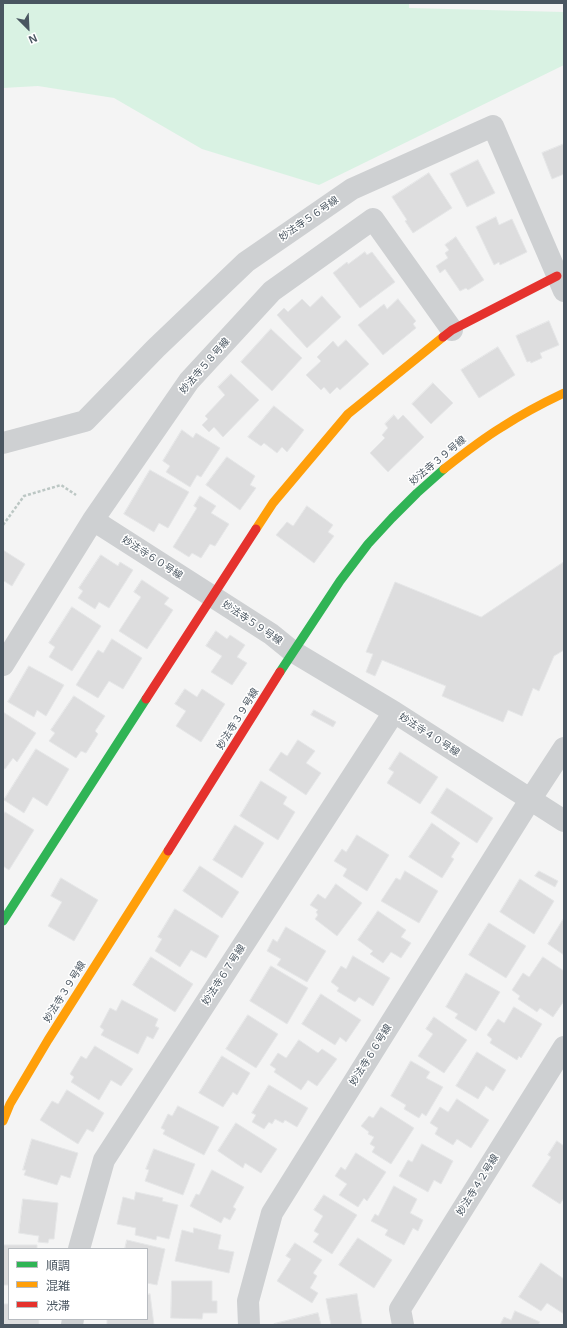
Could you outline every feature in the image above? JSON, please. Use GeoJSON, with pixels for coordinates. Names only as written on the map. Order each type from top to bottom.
{"type":"FeatureCollection","features":[{"type":"Feature","properties":{"kind":"street","name":"妙法寺５６号線"},"geometry":{"type":"LineString","coordinates":[[3,443],[86,421],[156,348],[246,262],[352,189],[493,126],[560,284]]}},
{"type":"Feature","properties":{"kind":"street","name":"妙法寺５８号線"},"geometry":{"type":"LineString","coordinates":[[3,665],[96,516],[189,381],[272,291],[373,219],[452,330]]}},
{"type":"Feature","properties":{"kind":"street"},"geometry":{"type":"LineString","coordinates":[[3,921],[272,503],[348,414],[452,330],[560,284]]}},
{"type":"Feature","properties":{"kind":"street","name":"妙法寺３９号線"},"geometry":{"type":"LineString","coordinates":[[3,1121],[10,1104],[48,1040],[252,718],[292,651],[345,573],[408,501],[445,468],[481,440],[564,393]]}},
{"type":"Feature","properties":{"kind":"street","name":"妙法寺６０号線"},"geometry":{"type":"LineString","coordinates":[[96,516],[212,596]]}},
{"type":"Feature","properties":{"kind":"street","name":"妙法寺５９号線"},"geometry":{"type":"LineString","coordinates":[[212,596],[271,634],[292,651]]}},
{"type":"Feature","properties":{"kind":"street","name":"妙法寺４０号線"},"geometry":{"type":"LineString","coordinates":[[292,651],[394,712],[564,821]]}},
{"type":"Feature","properties":{"kind":"street","name":"妙法寺６７号線"},"geometry":{"type":"LineString","coordinates":[[79,1248],[104,1160],[394,712]]}},
{"type":"Feature","properties":{"kind":"street","name":"妙法寺６６号線"},"geometry":{"type":"LineString","coordinates":[[249,1325],[248,1301],[272,1213],[564,748]]}},
{"type":"Feature","properties":{"kind":"street","name":"妙法寺４２号線"},"geometry":{"type":"LineString","coordinates":[[403,1325],[400,1308],[564,1047]]}},
{"type":"Feature","properties":{"kind":"path"},"geometry":{"type":"LineString","coordinates":[[3,525],[24,496],[61,485],[96,516]]}},
{"type":"Feature","properties":{"kind":"green space"},"geometry":{"type":"Polygon","coordinates":[[[3,3],[409,3],[409,8],[564,12],[564,65],[319,185],[202,149],[114,98],[38,86],[3,88],[3,3]]]}},
{"type":"Feature","properties":{"kind":"building"},"geometry":{"type":"Polygon","coordinates":[[[564,144],[564,174],[552,179],[542,153],[564,144]]]}},
{"type":"Feature","properties":{"kind":"building"},"geometry":{"type":"Polygon","coordinates":[[[478,160],[495,193],[467,207],[450,174],[478,160]]]}},
{"type":"Feature","properties":{"kind":"building"},"geometry":{"type":"Polygon","coordinates":[[[429,173],[452,208],[413,233],[405,221],[407,220],[392,197],[429,173]]]}},
{"type":"Feature","properties":{"kind":"building"},"geometry":{"type":"Polygon","coordinates":[[[496,217],[499,225],[512,219],[527,252],[500,265],[499,262],[494,265],[476,227],[496,217]]]}},
{"type":"Feature","properties":{"kind":"building"},"geometry":{"type":"Polygon","coordinates":[[[456,237],[484,280],[468,290],[466,288],[460,291],[445,269],[440,273],[436,266],[448,258],[445,253],[449,250],[445,245],[456,237]]]}},
{"type":"Feature","properties":{"kind":"building"},"geometry":{"type":"Polygon","coordinates":[[[365,252],[367,255],[372,252],[395,282],[360,308],[333,273],[347,262],[348,264],[365,252]]]}},
{"type":"Feature","properties":{"kind":"building"},"geometry":{"type":"Polygon","coordinates":[[[322,296],[341,317],[307,348],[277,315],[284,308],[288,312],[302,299],[310,307],[322,296]]]}},
{"type":"Feature","properties":{"kind":"building"},"geometry":{"type":"Polygon","coordinates":[[[398,299],[416,321],[413,324],[416,328],[383,355],[358,325],[384,304],[387,309],[398,299]]]}},
{"type":"Feature","properties":{"kind":"building"},"geometry":{"type":"Polygon","coordinates":[[[549,321],[559,345],[540,353],[542,358],[531,363],[530,361],[527,362],[516,336],[549,321]]]}},
{"type":"Feature","properties":{"kind":"building"},"geometry":{"type":"Polygon","coordinates":[[[271,329],[302,358],[272,391],[241,362],[271,329]]]}},
{"type":"Feature","properties":{"kind":"building"},"geometry":{"type":"Polygon","coordinates":[[[346,340],[369,364],[340,390],[337,387],[330,394],[324,387],[321,390],[306,375],[321,361],[317,357],[333,341],[338,347],[346,340]]]}},
{"type":"Feature","properties":{"kind":"building"},"geometry":{"type":"Polygon","coordinates":[[[498,347],[515,375],[479,398],[461,370],[498,347]]]}},
{"type":"Feature","properties":{"kind":"building"},"geometry":{"type":"Polygon","coordinates":[[[231,374],[259,400],[223,437],[214,427],[209,432],[202,425],[208,419],[205,416],[225,395],[218,387],[231,374]]]}},
{"type":"Feature","properties":{"kind":"building"},"geometry":{"type":"Polygon","coordinates":[[[433,383],[453,403],[431,424],[412,404],[433,383]]]}},
{"type":"Feature","properties":{"kind":"building"},"geometry":{"type":"Polygon","coordinates":[[[274,406],[304,430],[287,452],[282,447],[277,453],[264,443],[261,446],[248,437],[274,406]]]}},
{"type":"Feature","properties":{"kind":"building"},"geometry":{"type":"Polygon","coordinates":[[[394,415],[398,420],[403,415],[424,437],[388,472],[370,453],[385,438],[382,435],[388,428],[385,424],[394,415]]]}},
{"type":"Feature","properties":{"kind":"building"},"geometry":{"type":"Polygon","coordinates":[[[182,430],[193,438],[196,433],[220,448],[201,477],[197,475],[190,487],[166,472],[170,466],[163,461],[182,430]]]}},
{"type":"Feature","properties":{"kind":"building"},"geometry":{"type":"Polygon","coordinates":[[[227,457],[255,476],[250,485],[256,488],[240,510],[206,485],[227,457]]]}},
{"type":"Feature","properties":{"kind":"building"},"geometry":{"type":"Polygon","coordinates":[[[150,470],[189,492],[168,528],[159,523],[154,532],[124,514],[150,470]]]}},
{"type":"Feature","properties":{"kind":"building"},"geometry":{"type":"Polygon","coordinates":[[[200,496],[216,506],[211,513],[229,524],[215,546],[210,544],[201,558],[192,553],[189,557],[173,547],[197,508],[194,506],[200,496]]]}},
{"type":"Feature","properties":{"kind":"building"},"geometry":{"type":"Polygon","coordinates":[[[307,506],[333,525],[328,532],[334,536],[314,563],[276,535],[287,522],[293,526],[307,506]]]}},
{"type":"Feature","properties":{"kind":"building"},"geometry":{"type":"Polygon","coordinates":[[[3,550],[25,564],[12,586],[4,581],[3,583],[3,550]]]}},
{"type":"Feature","properties":{"kind":"building"},"geometry":{"type":"Polygon","coordinates":[[[101,555],[118,566],[120,562],[133,570],[109,608],[99,602],[95,609],[78,598],[83,591],[79,588],[101,555]]]}},
{"type":"Feature","properties":{"kind":"building"},"geometry":{"type":"Polygon","coordinates":[[[564,562],[564,650],[554,656],[539,691],[533,688],[522,716],[508,710],[503,722],[442,696],[446,686],[382,660],[375,676],[366,672],[373,654],[366,652],[395,582],[481,617],[564,562]]]}},
{"type":"Feature","properties":{"kind":"building"},"geometry":{"type":"Polygon","coordinates":[[[142,580],[169,598],[164,604],[173,610],[147,649],[119,631],[141,597],[134,592],[142,580]]]}},
{"type":"Feature","properties":{"kind":"building"},"geometry":{"type":"Polygon","coordinates":[[[72,607],[101,626],[72,671],[49,657],[55,647],[49,643],[72,607]]]}},
{"type":"Feature","properties":{"kind":"building"},"geometry":{"type":"Polygon","coordinates":[[[216,631],[227,639],[230,635],[245,645],[237,657],[247,663],[232,685],[211,672],[222,656],[206,646],[216,631]]]}},
{"type":"Feature","properties":{"kind":"building"},"geometry":{"type":"Polygon","coordinates":[[[112,639],[142,658],[123,689],[109,681],[98,698],[76,685],[98,650],[103,653],[112,639]]]}},
{"type":"Feature","properties":{"kind":"building"},"geometry":{"type":"Polygon","coordinates":[[[29,666],[64,685],[46,716],[37,710],[34,717],[8,702],[29,666]]]}},
{"type":"Feature","properties":{"kind":"building"},"geometry":{"type":"Polygon","coordinates":[[[185,689],[197,697],[202,689],[225,704],[201,742],[176,726],[186,711],[175,704],[185,689]]]}},
{"type":"Feature","properties":{"kind":"building"},"geometry":{"type":"Polygon","coordinates":[[[74,696],[105,716],[95,731],[98,734],[86,753],[81,751],[76,758],[49,741],[55,733],[51,730],[74,696]]]}},
{"type":"Feature","properties":{"kind":"building"},"geometry":{"type":"Polygon","coordinates":[[[314,710],[336,722],[333,727],[311,715],[314,710]]]}},
{"type":"Feature","properties":{"kind":"building"},"geometry":{"type":"Polygon","coordinates":[[[3,712],[36,733],[17,762],[13,758],[5,769],[3,768],[3,712]]]}},
{"type":"Feature","properties":{"kind":"building"},"geometry":{"type":"Polygon","coordinates":[[[298,740],[315,751],[306,763],[321,773],[306,795],[269,770],[281,752],[287,756],[298,740]]]}},
{"type":"Feature","properties":{"kind":"building"},"geometry":{"type":"Polygon","coordinates":[[[36,749],[69,769],[47,806],[33,797],[24,813],[4,800],[36,749]]]}},
{"type":"Feature","properties":{"kind":"building"},"geometry":{"type":"Polygon","coordinates":[[[400,752],[438,777],[420,804],[387,783],[394,772],[389,769],[400,752]]]}},
{"type":"Feature","properties":{"kind":"building"},"geometry":{"type":"Polygon","coordinates":[[[261,781],[287,797],[283,804],[295,812],[278,840],[240,816],[261,781]]]}},
{"type":"Feature","properties":{"kind":"building"},"geometry":{"type":"Polygon","coordinates":[[[447,788],[493,818],[477,843],[431,813],[447,788]]]}},
{"type":"Feature","properties":{"kind":"building"},"geometry":{"type":"Polygon","coordinates":[[[5,812],[34,830],[9,870],[3,866],[3,815],[5,812]]]}},
{"type":"Feature","properties":{"kind":"building"},"geometry":{"type":"Polygon","coordinates":[[[432,823],[460,843],[451,857],[454,859],[442,878],[409,857],[432,823]]]}},
{"type":"Feature","properties":{"kind":"building"},"geometry":{"type":"Polygon","coordinates":[[[235,825],[264,843],[242,878],[213,860],[235,825]]]}},
{"type":"Feature","properties":{"kind":"building"},"geometry":{"type":"Polygon","coordinates":[[[357,835],[389,855],[367,891],[343,876],[347,869],[334,861],[342,849],[346,852],[357,835]]]}},
{"type":"Feature","properties":{"kind":"building"},"geometry":{"type":"Polygon","coordinates":[[[200,866],[239,892],[222,918],[183,891],[200,866]]]}},
{"type":"Feature","properties":{"kind":"building"},"geometry":{"type":"Polygon","coordinates":[[[405,871],[438,891],[419,923],[381,901],[396,878],[400,880],[405,871]]]}},
{"type":"Feature","properties":{"kind":"building"},"geometry":{"type":"Polygon","coordinates":[[[539,871],[558,881],[555,887],[535,876],[539,871]]]}},
{"type":"Feature","properties":{"kind":"building"},"geometry":{"type":"Polygon","coordinates":[[[61,878],[98,900],[74,941],[48,926],[62,902],[51,896],[61,878]]]}},
{"type":"Feature","properties":{"kind":"building"},"geometry":{"type":"Polygon","coordinates":[[[520,879],[554,901],[534,934],[500,912],[520,879]]]}},
{"type":"Feature","properties":{"kind":"building"},"geometry":{"type":"Polygon","coordinates":[[[336,884],[362,903],[337,936],[315,919],[318,915],[316,912],[318,910],[310,905],[318,894],[325,899],[336,884]]]}},
{"type":"Feature","properties":{"kind":"building"},"geometry":{"type":"Polygon","coordinates":[[[175,909],[219,936],[206,958],[191,950],[180,967],[155,951],[162,939],[158,937],[175,909]]]}},
{"type":"Feature","properties":{"kind":"building"},"geometry":{"type":"Polygon","coordinates":[[[378,911],[406,930],[401,937],[411,943],[401,958],[391,952],[383,963],[370,954],[373,951],[358,940],[378,911]]]}},
{"type":"Feature","properties":{"kind":"building"},"geometry":{"type":"Polygon","coordinates":[[[564,918],[564,955],[548,944],[564,918]]]}},
{"type":"Feature","properties":{"kind":"building"},"geometry":{"type":"Polygon","coordinates":[[[489,923],[526,946],[506,978],[469,955],[489,923]]]}},
{"type":"Feature","properties":{"kind":"building"},"geometry":{"type":"Polygon","coordinates":[[[286,927],[326,951],[307,982],[277,965],[281,959],[267,951],[273,939],[277,942],[286,927]]]}},
{"type":"Feature","properties":{"kind":"building"},"geometry":{"type":"Polygon","coordinates":[[[353,956],[390,978],[373,1006],[359,997],[355,1002],[337,991],[339,988],[331,982],[341,966],[346,969],[353,956]]]}},
{"type":"Feature","properties":{"kind":"building"},"geometry":{"type":"Polygon","coordinates":[[[151,957],[193,984],[175,1012],[133,985],[151,957]]]}},
{"type":"Feature","properties":{"kind":"building"},"geometry":{"type":"Polygon","coordinates":[[[543,957],[564,971],[564,1001],[553,1017],[540,1008],[537,1012],[518,999],[520,996],[512,990],[523,973],[529,977],[543,957]]]}},
{"type":"Feature","properties":{"kind":"building"},"geometry":{"type":"Polygon","coordinates":[[[271,966],[308,988],[287,1024],[250,1001],[271,966]]]}},
{"type":"Feature","properties":{"kind":"building"},"geometry":{"type":"Polygon","coordinates":[[[466,973],[500,992],[476,1031],[455,1018],[458,1014],[446,1007],[466,973]]]}},
{"type":"Feature","properties":{"kind":"building"},"geometry":{"type":"Polygon","coordinates":[[[321,994],[361,1020],[346,1042],[340,1037],[335,1045],[302,1024],[321,994]]]}},
{"type":"Feature","properties":{"kind":"building"},"geometry":{"type":"Polygon","coordinates":[[[122,1000],[158,1019],[155,1026],[159,1028],[153,1039],[147,1036],[138,1054],[101,1035],[104,1030],[100,1027],[110,1008],[116,1011],[122,1000]]]}},
{"type":"Feature","properties":{"kind":"building"},"geometry":{"type":"Polygon","coordinates":[[[514,1007],[542,1024],[521,1058],[519,1056],[517,1060],[490,1043],[492,1039],[487,1035],[498,1019],[504,1023],[514,1007]]]}},
{"type":"Feature","properties":{"kind":"building"},"geometry":{"type":"Polygon","coordinates":[[[248,1015],[278,1034],[256,1068],[226,1049],[248,1015]]]}},
{"type":"Feature","properties":{"kind":"building"},"geometry":{"type":"Polygon","coordinates":[[[434,1017],[467,1040],[444,1073],[418,1056],[433,1034],[426,1029],[434,1017]]]}},
{"type":"Feature","properties":{"kind":"building"},"geometry":{"type":"Polygon","coordinates":[[[299,1040],[318,1053],[322,1049],[337,1059],[317,1086],[308,1080],[301,1090],[274,1072],[276,1069],[270,1065],[278,1053],[286,1058],[299,1040]]]}},
{"type":"Feature","properties":{"kind":"building"},"geometry":{"type":"Polygon","coordinates":[[[95,1046],[133,1069],[121,1086],[111,1080],[99,1100],[71,1082],[74,1077],[70,1074],[81,1056],[86,1059],[95,1046]]]}},
{"type":"Feature","properties":{"kind":"building"},"geometry":{"type":"Polygon","coordinates":[[[477,1052],[506,1070],[493,1091],[486,1086],[478,1099],[456,1086],[477,1052]]]}},
{"type":"Feature","properties":{"kind":"building"},"geometry":{"type":"Polygon","coordinates":[[[222,1056],[250,1073],[237,1095],[233,1092],[223,1107],[199,1093],[222,1056]]]}},
{"type":"Feature","properties":{"kind":"building"},"geometry":{"type":"Polygon","coordinates":[[[411,1061],[430,1072],[426,1078],[443,1087],[426,1116],[422,1113],[419,1118],[404,1109],[406,1105],[391,1096],[411,1061]]]}},
{"type":"Feature","properties":{"kind":"building"},"geometry":{"type":"Polygon","coordinates":[[[269,1085],[308,1108],[297,1127],[285,1120],[283,1123],[275,1119],[272,1124],[269,1122],[264,1129],[252,1122],[256,1115],[252,1113],[269,1085]]]}},
{"type":"Feature","properties":{"kind":"building"},"geometry":{"type":"Polygon","coordinates":[[[67,1090],[104,1113],[93,1132],[87,1129],[78,1144],[40,1120],[52,1101],[58,1104],[67,1090]]]}},
{"type":"Feature","properties":{"kind":"building"},"geometry":{"type":"Polygon","coordinates":[[[457,1099],[489,1120],[471,1148],[457,1139],[453,1145],[435,1134],[438,1128],[430,1123],[440,1107],[448,1112],[457,1099]]]}},
{"type":"Feature","properties":{"kind":"building"},"geometry":{"type":"Polygon","coordinates":[[[178,1106],[219,1127],[204,1155],[163,1134],[165,1130],[161,1128],[168,1114],[172,1116],[178,1106]]]}},
{"type":"Feature","properties":{"kind":"building"},"geometry":{"type":"Polygon","coordinates":[[[381,1107],[414,1128],[391,1164],[372,1152],[375,1147],[370,1144],[374,1137],[368,1134],[369,1132],[361,1126],[369,1116],[373,1118],[381,1107]]]}},
{"type":"Feature","properties":{"kind":"building"},"geometry":{"type":"Polygon","coordinates":[[[236,1123],[277,1149],[261,1173],[245,1163],[243,1168],[218,1151],[236,1123]]]}},
{"type":"Feature","properties":{"kind":"building"},"geometry":{"type":"Polygon","coordinates":[[[32,1139],[78,1153],[70,1178],[61,1175],[57,1185],[24,1175],[26,1170],[23,1170],[32,1139]]]}},
{"type":"Feature","properties":{"kind":"building"},"geometry":{"type":"Polygon","coordinates":[[[557,1141],[564,1146],[564,1198],[560,1204],[532,1186],[551,1157],[548,1155],[557,1141]]]}},
{"type":"Feature","properties":{"kind":"building"},"geometry":{"type":"Polygon","coordinates":[[[422,1144],[453,1161],[441,1184],[434,1180],[428,1192],[399,1176],[408,1160],[412,1162],[422,1144]]]}},
{"type":"Feature","properties":{"kind":"building"},"geometry":{"type":"Polygon","coordinates":[[[154,1149],[195,1164],[183,1195],[145,1181],[149,1170],[146,1169],[154,1149]]]}},
{"type":"Feature","properties":{"kind":"building"},"geometry":{"type":"Polygon","coordinates":[[[356,1153],[386,1172],[367,1201],[364,1198],[358,1207],[339,1195],[347,1184],[335,1176],[341,1167],[345,1170],[356,1153]]]}},
{"type":"Feature","properties":{"kind":"building"},"geometry":{"type":"Polygon","coordinates":[[[212,1170],[244,1187],[233,1207],[236,1209],[230,1220],[224,1217],[221,1223],[190,1206],[196,1194],[199,1195],[212,1170]]]}},
{"type":"Feature","properties":{"kind":"building"},"geometry":{"type":"Polygon","coordinates":[[[394,1186],[417,1199],[410,1213],[423,1220],[418,1231],[413,1228],[404,1245],[385,1235],[388,1230],[371,1221],[375,1214],[378,1216],[394,1186]]]}},
{"type":"Feature","properties":{"kind":"building"},"geometry":{"type":"Polygon","coordinates":[[[136,1192],[163,1198],[162,1201],[178,1205],[169,1239],[157,1236],[156,1240],[135,1235],[136,1228],[117,1224],[123,1197],[134,1200],[136,1192]]]}},
{"type":"Feature","properties":{"kind":"building"},"geometry":{"type":"Polygon","coordinates":[[[324,1195],[357,1215],[332,1254],[313,1242],[319,1234],[314,1231],[323,1216],[314,1210],[324,1195]]]}},
{"type":"Feature","properties":{"kind":"building"},"geometry":{"type":"Polygon","coordinates":[[[23,1199],[58,1203],[54,1239],[49,1239],[48,1243],[38,1242],[39,1236],[19,1233],[23,1199]]]}},
{"type":"Feature","properties":{"kind":"building"},"geometry":{"type":"Polygon","coordinates":[[[194,1228],[221,1235],[218,1249],[234,1252],[229,1273],[175,1261],[182,1230],[193,1233],[194,1228]]]}},
{"type":"Feature","properties":{"kind":"building"},"geometry":{"type":"Polygon","coordinates":[[[358,1238],[392,1260],[374,1288],[339,1265],[358,1238]]]}},
{"type":"Feature","properties":{"kind":"building"},"geometry":{"type":"Polygon","coordinates":[[[127,1240],[165,1249],[157,1285],[148,1283],[148,1248],[125,1248],[127,1240]]]}},
{"type":"Feature","properties":{"kind":"building"},"geometry":{"type":"Polygon","coordinates":[[[295,1243],[322,1260],[313,1273],[317,1276],[310,1288],[318,1293],[312,1303],[277,1281],[291,1259],[286,1256],[295,1243]]]}},
{"type":"Feature","properties":{"kind":"building"},"geometry":{"type":"Polygon","coordinates":[[[3,1245],[37,1245],[37,1248],[8,1248],[8,1285],[4,1285],[3,1245]]]}},
{"type":"Feature","properties":{"kind":"building"},"geometry":{"type":"Polygon","coordinates":[[[541,1263],[564,1279],[564,1314],[547,1303],[541,1311],[519,1297],[541,1263]]]}},
{"type":"Feature","properties":{"kind":"building"},"geometry":{"type":"Polygon","coordinates":[[[172,1281],[212,1281],[212,1301],[217,1301],[217,1313],[203,1313],[202,1319],[171,1318],[172,1281]]]}},
{"type":"Feature","properties":{"kind":"building"},"geometry":{"type":"Polygon","coordinates":[[[150,1294],[154,1325],[107,1325],[107,1320],[148,1320],[148,1295],[150,1294]]]}},
{"type":"Feature","properties":{"kind":"building"},"geometry":{"type":"Polygon","coordinates":[[[357,1294],[362,1325],[331,1325],[326,1299],[357,1294]]]}},
{"type":"Feature","properties":{"kind":"building"},"geometry":{"type":"Polygon","coordinates":[[[3,1304],[8,1304],[8,1320],[39,1320],[39,1325],[3,1325],[3,1304]]]}},
{"type":"Feature","properties":{"kind":"building"},"geometry":{"type":"Polygon","coordinates":[[[515,1311],[540,1322],[538,1325],[500,1325],[504,1317],[511,1320],[515,1311]]]}},
{"type":"Feature","properties":{"kind":"building"},"geometry":{"type":"Polygon","coordinates":[[[318,1313],[321,1325],[274,1325],[274,1324],[318,1313]]]}},
{"type":"Feature","properties":{"kind":"traffic: fast"},"geometry":{"type":"LineString","coordinates":[[280,672],[340,581],[368,544],[417,493],[444,469]]}},
{"type":"Feature","properties":{"kind":"traffic: fast"},"geometry":{"type":"LineString","coordinates":[[3,921],[146,699]]}},
{"type":"Feature","properties":{"kind":"traffic: slow"},"geometry":{"type":"LineString","coordinates":[[256,529],[273,503],[348,414],[443,337]]}},
{"type":"Feature","properties":{"kind":"traffic: slow"},"geometry":{"type":"LineString","coordinates":[[444,469],[495,432],[525,413],[564,393]]}},
{"type":"Feature","properties":{"kind":"traffic: slow"},"geometry":{"type":"LineString","coordinates":[[3,1121],[10,1104],[48,1040],[168,851]]}},
{"type":"Feature","properties":{"kind":"traffic: jam"},"geometry":{"type":"LineString","coordinates":[[443,337],[452,330],[557,276]]}},
{"type":"Feature","properties":{"kind":"traffic: jam"},"geometry":{"type":"LineString","coordinates":[[146,699],[256,529]]}},
{"type":"Feature","properties":{"kind":"traffic: jam"},"geometry":{"type":"LineString","coordinates":[[168,851],[280,672]]}}]}
